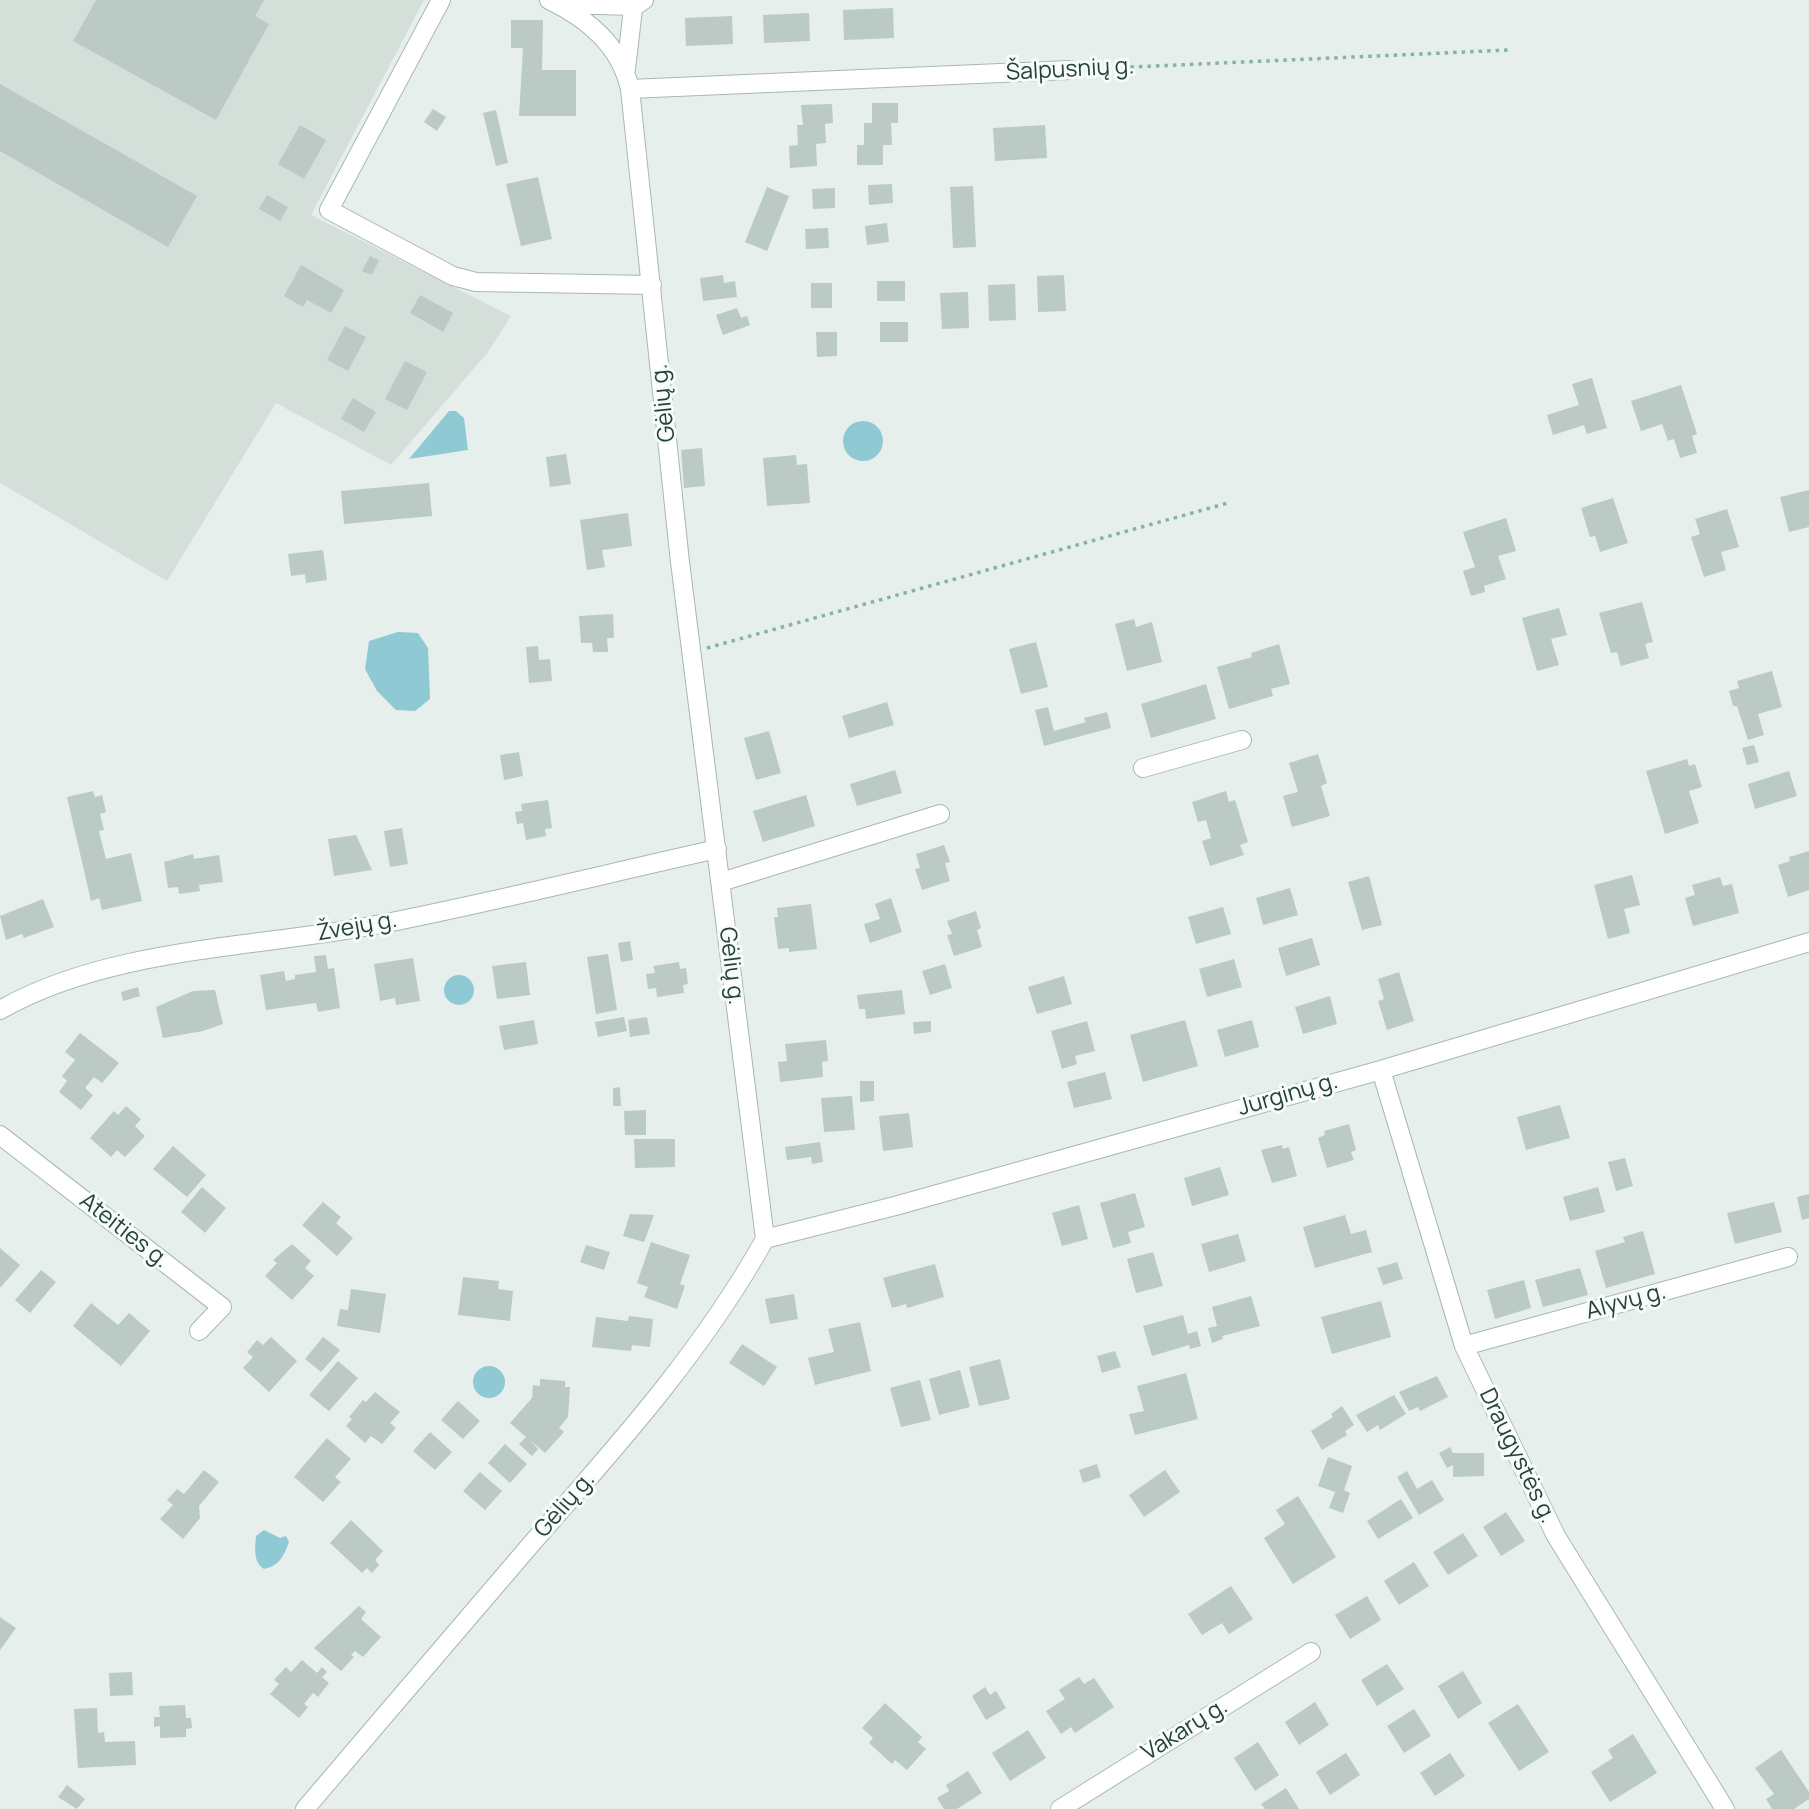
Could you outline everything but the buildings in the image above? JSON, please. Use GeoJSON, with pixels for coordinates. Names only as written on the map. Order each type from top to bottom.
{"type":"FeatureCollection","features":[{"type":"Feature","properties":{"kind":"street"},"geometry":{"type":"LineString","coordinates":[[441,0],[329,210],[453,276],[476,282],[652,285]]}},
{"type":"Feature","properties":{"kind":"street"},"geometry":{"type":"LineString","coordinates":[[553,2],[637,2],[626,69]]}},
{"type":"Feature","properties":{"kind":"street","name":"Gėlių g."},"geometry":{"type":"LineString","coordinates":[[305,1809],[646,1412],[703,1339],[739,1286],[765,1239],[692,653],[630,89],[626,69],[609,43],[589,22],[553,2]]}},
{"type":"Feature","properties":{"kind":"street","name":"Šalpusnių g."},"geometry":{"type":"LineString","coordinates":[[630,89],[1070,70]]}},
{"type":"Feature","properties":{"kind":"street"},"geometry":{"type":"LineString","coordinates":[[1143,768],[1242,740]]}},
{"type":"Feature","properties":{"kind":"street"},"geometry":{"type":"LineString","coordinates":[[720,882],[940,814]]}},
{"type":"Feature","properties":{"kind":"street","name":"Žvejų g."},"geometry":{"type":"LineString","coordinates":[[0,1010],[22,997],[136,962],[380,925],[717,849]]}},
{"type":"Feature","properties":{"kind":"street","name":"Jurginų g."},"geometry":{"type":"LineString","coordinates":[[765,1239],[895,1206],[1381,1070],[1809,942]]}},
{"type":"Feature","properties":{"kind":"street","name":"Draugystės g."},"geometry":{"type":"LineString","coordinates":[[1381,1070],[1464,1346],[1556,1536],[1725,1809]]}},
{"type":"Feature","properties":{"kind":"street","name":"Ateities g."},"geometry":{"type":"LineString","coordinates":[[0,1135],[222,1307],[199,1331]]}},
{"type":"Feature","properties":{"kind":"street","name":"Alyvų g."},"geometry":{"type":"LineString","coordinates":[[1464,1346],[1788,1257]]}},
{"type":"Feature","properties":{"kind":"street","name":"Vakarų g."},"geometry":{"type":"LineString","coordinates":[[1060,1809],[1311,1652]]}},
{"type":"Feature","properties":{"kind":"path","name":"Šalpusnių g."},"geometry":{"type":"LineString","coordinates":[[1070,70],[1509,50]]}},
{"type":"Feature","properties":{"kind":"path"},"geometry":{"type":"LineString","coordinates":[[692,653],[1228,503]]}},
{"type":"Feature","properties":{"kind":"shaded area"},"geometry":{"type":"Polygon","coordinates":[[[0,0],[424,0],[311,215],[511,316],[488,352],[391,465],[276,403],[167,581],[0,483],[0,0]]]}},
{"type":"Feature","properties":{"kind":"water"},"geometry":{"type":"Polygon","coordinates":[[[449,411],[456,411],[464,418],[468,450],[409,459],[449,411]]]}},
{"type":"Feature","properties":{"kind":"water"},"geometry":{"type":"Polygon","coordinates":[[[863,421],[877,427],[883,441],[877,455],[863,461],[849,455],[843,441],[849,427],[863,421]]]}},
{"type":"Feature","properties":{"kind":"water"},"geometry":{"type":"Polygon","coordinates":[[[398,632],[418,633],[428,648],[430,699],[415,711],[396,710],[377,691],[365,669],[369,641],[398,632]]]}},
{"type":"Feature","properties":{"kind":"water"},"geometry":{"type":"Polygon","coordinates":[[[459,975],[470,979],[474,990],[470,1001],[459,1005],[448,1001],[444,990],[448,979],[459,975]]]}},
{"type":"Feature","properties":{"kind":"water"},"geometry":{"type":"Polygon","coordinates":[[[489,1366],[501,1370],[505,1382],[501,1394],[489,1398],[477,1394],[473,1382],[477,1370],[489,1366]]]}},
{"type":"Feature","properties":{"kind":"water"},"geometry":{"type":"Polygon","coordinates":[[[264,1530],[280,1538],[286,1536],[289,1542],[278,1563],[264,1569],[256,1559],[255,1550],[256,1536],[264,1530]]]}}]}
